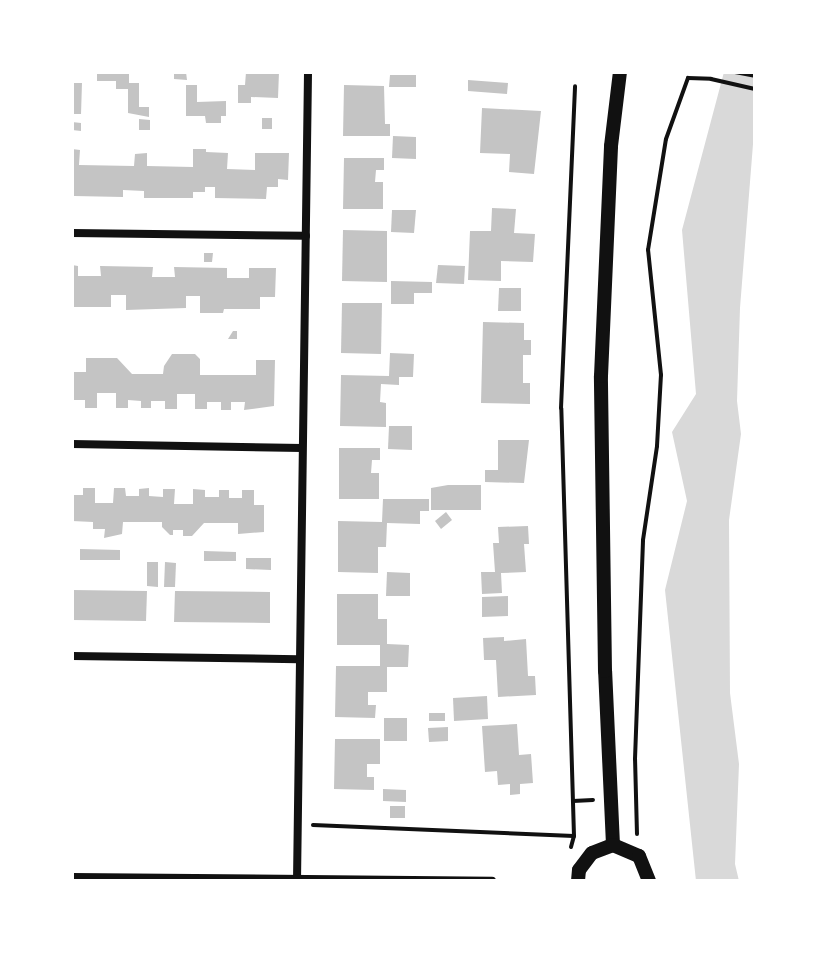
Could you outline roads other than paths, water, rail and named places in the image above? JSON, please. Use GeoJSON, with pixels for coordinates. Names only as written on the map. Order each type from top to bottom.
{"type":"FeatureCollection","features":[{"type":"Feature","properties":{"kind":"street"},"geometry":{"type":"LineString","coordinates":[[297,880],[308,72]]}},
{"type":"Feature","properties":{"kind":"street"},"geometry":{"type":"LineString","coordinates":[[613,845],[605,671],[601,376],[611,146],[620,72]]}},
{"type":"Feature","properties":{"kind":"street"},"geometry":{"type":"LineString","coordinates":[[72,233],[306,236]]}},
{"type":"Feature","properties":{"kind":"street"},"geometry":{"type":"LineString","coordinates":[[72,444],[302,448]]}},
{"type":"Feature","properties":{"kind":"street"},"geometry":{"type":"LineString","coordinates":[[72,656],[298,659]]}},
{"type":"Feature","properties":{"kind":"street"},"geometry":{"type":"LineString","coordinates":[[578,881],[579,870],[592,853],[613,845],[639,856],[649,881]]}},
{"type":"Feature","properties":{"kind":"street"},"geometry":{"type":"LineString","coordinates":[[72,877],[492,881]]}}]}
